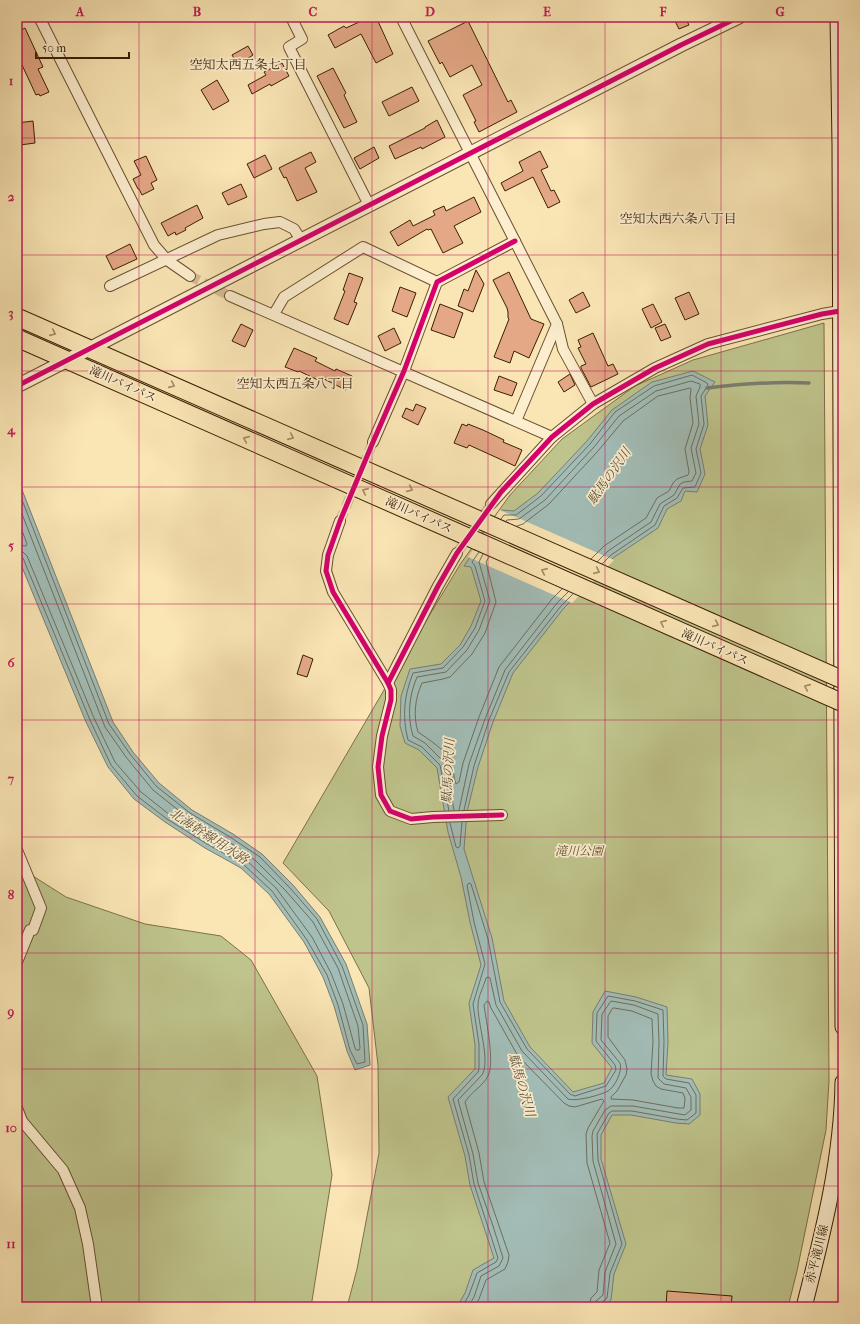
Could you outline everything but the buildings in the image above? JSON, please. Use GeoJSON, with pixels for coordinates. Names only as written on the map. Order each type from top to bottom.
{"type":"FeatureCollection","features":[{"type":"Feature","properties":{"kind":"highway","name":"滝川バイパス"},"geometry":{"type":"LineString","coordinates":[[17,317],[843,680]]}},
{"type":"Feature","properties":{"kind":"highway","name":"滝川バイパス"},"geometry":{"type":"LineString","coordinates":[[17,338],[843,703]]}},
{"type":"Feature","properties":{"kind":"main road"},"geometry":{"type":"LineString","coordinates":[[838,17],[843,1027]]}},
{"type":"Feature","properties":{"kind":"main road","name":"赤平滝川線"},"geometry":{"type":"LineString","coordinates":[[804,1307],[825,1223],[841,1148],[843,1082]]}},
{"type":"Feature","properties":{"kind":"street"},"geometry":{"type":"LineString","coordinates":[[39,17],[154,245],[167,260],[190,276]]}},
{"type":"Feature","properties":{"kind":"street"},"geometry":{"type":"LineString","coordinates":[[291,17],[302,39],[289,47],[369,205]]}},
{"type":"Feature","properties":{"kind":"street"},"geometry":{"type":"LineString","coordinates":[[401,17],[557,324],[563,349],[593,404]]}},
{"type":"Feature","properties":{"kind":"street"},"geometry":{"type":"LineString","coordinates":[[17,386],[739,17]]}},
{"type":"Feature","properties":{"kind":"street"},"geometry":{"type":"LineString","coordinates":[[110,286],[218,235],[264,224],[280,222],[294,229],[301,240]]}},
{"type":"Feature","properties":{"kind":"street"},"geometry":{"type":"LineString","coordinates":[[373,442],[404,371],[437,282],[515,241]]}},
{"type":"Feature","properties":{"kind":"street"},"geometry":{"type":"LineString","coordinates":[[274,314],[284,297],[364,247],[437,282]]}},
{"type":"Feature","properties":{"kind":"street"},"geometry":{"type":"LineString","coordinates":[[230,296],[552,437]]}},
{"type":"Feature","properties":{"kind":"street"},"geometry":{"type":"LineString","coordinates":[[491,504],[552,437],[593,404],[656,368],[708,344],[822,314],[840,311]]}},
{"type":"Feature","properties":{"kind":"street"},"geometry":{"type":"LineString","coordinates":[[516,421],[557,324]]}},
{"type":"Feature","properties":{"kind":"street"},"geometry":{"type":"LineString","coordinates":[[340,521],[328,555],[326,571],[333,592],[391,690],[382,736],[378,767],[381,795],[390,811],[411,819],[471,815],[502,815]]}},
{"type":"Feature","properties":{"kind":"street"},"geometry":{"type":"LineString","coordinates":[[388,683],[457,552]]}},
{"type":"Feature","properties":{"kind":"street"},"geometry":{"type":"LineString","coordinates":[[17,850],[41,908],[33,930],[30,930],[17,962]]}},
{"type":"Feature","properties":{"kind":"street"},"geometry":{"type":"LineString","coordinates":[[17,1108],[22,1121],[63,1170],[80,1208],[88,1244],[97,1307]]}},
{"type":"Feature","properties":{"kind":"green space","name":"滝川公園"},"geometry":{"type":"Polygon","coordinates":[[[824,323],[829,1081],[826,1130],[797,1271],[788,1307],[347,1307],[357,1269],[379,1153],[378,1065],[369,988],[329,911],[283,863],[384,690],[461,563],[510,495],[562,439],[635,386],[693,360],[824,323]]]}},
{"type":"Feature","properties":{"kind":"green space"},"geometry":{"type":"Polygon","coordinates":[[[17,866],[66,897],[145,924],[221,936],[251,960],[317,1076],[332,1175],[311,1307],[17,1307],[17,866]]]}},
{"type":"Feature","properties":{"kind":"water"},"geometry":{"type":"Polygon","coordinates":[[[693,371],[715,382],[705,396],[708,425],[700,449],[705,474],[697,492],[685,491],[681,501],[667,509],[658,528],[613,558],[564,608],[513,673],[493,722],[478,767],[467,812],[464,849],[492,938],[504,1001],[530,1047],[573,1092],[604,1083],[612,1068],[592,1043],[593,1012],[605,991],[636,997],[667,1007],[668,1042],[666,1075],[692,1079],[700,1094],[700,1115],[689,1124],[631,1115],[612,1115],[601,1135],[601,1159],[626,1244],[614,1274],[611,1300],[602,1307],[457,1307],[465,1293],[473,1270],[494,1258],[470,1185],[465,1156],[448,1097],[475,1069],[475,1045],[469,1003],[481,965],[461,877],[448,832],[437,768],[419,750],[405,743],[400,726],[401,696],[410,669],[441,664],[460,645],[471,626],[481,601],[471,567],[464,566],[502,510],[514,511],[538,493],[587,441],[612,410],[652,382],[693,371]]]}},
{"type":"Feature","properties":{"kind":"water","name":"北海幹線用水路"},"geometry":{"type":"Polygon","coordinates":[[[17,477],[113,722],[133,752],[159,783],[192,810],[233,834],[262,854],[293,885],[320,917],[346,964],[367,1024],[370,1065],[355,1070],[347,1051],[334,1006],[323,977],[304,942],[269,894],[241,868],[205,848],[165,822],[134,799],[108,767],[86,722],[17,555],[17,477]]]}},
{"type":"Feature","properties":{"kind":"pier"},"geometry":{"type":"Polygon","coordinates":[[[500,510],[614,560],[572,603],[468,557],[500,510]]]}},
{"type":"Feature","properties":{"kind":"waterway","name":"駄馬の沢川"},"geometry":{"type":"LineString","coordinates":[[707,388],[758,383],[809,383]]}},
{"type":"Feature","properties":{"kind":"tunnel"},"geometry":{"type":"LineString","coordinates":[[190,276],[230,296]]}},
{"type":"Feature","properties":{"kind":"tunnel"},"geometry":{"type":"LineString","coordinates":[[340,521],[373,442]]}},
{"type":"Feature","properties":{"kind":"tunnel"},"geometry":{"type":"LineString","coordinates":[[457,553],[491,504]]}},
{"type":"Feature","properties":{"kind":"cycle path"},"geometry":{"type":"LineString","coordinates":[[17,386],[681,45],[739,17]]}},
{"type":"Feature","properties":{"kind":"cycle path"},"geometry":{"type":"LineString","coordinates":[[502,815],[411,819],[390,811],[381,795],[378,767],[382,736],[391,700],[391,690],[333,592],[326,571],[328,555],[340,521],[404,371],[437,282],[515,241]]}},
{"type":"Feature","properties":{"kind":"cycle path"},"geometry":{"type":"LineString","coordinates":[[388,683],[438,586],[457,553],[501,492],[552,437],[593,404],[655,368],[708,344],[822,314],[840,311]]}},
{"type":"Feature","properties":{"kind":"district","name":"空知太西五条七丁目"},"geometry":{"type":"Point","coordinates":[248,64]}},
{"type":"Feature","properties":{"kind":"district","name":"空知太西六条八丁目"},"geometry":{"type":"Point","coordinates":[678,218]}},
{"type":"Feature","properties":{"kind":"district","name":"空知太西五条八丁目"},"geometry":{"type":"Point","coordinates":[295,383]}}]}
